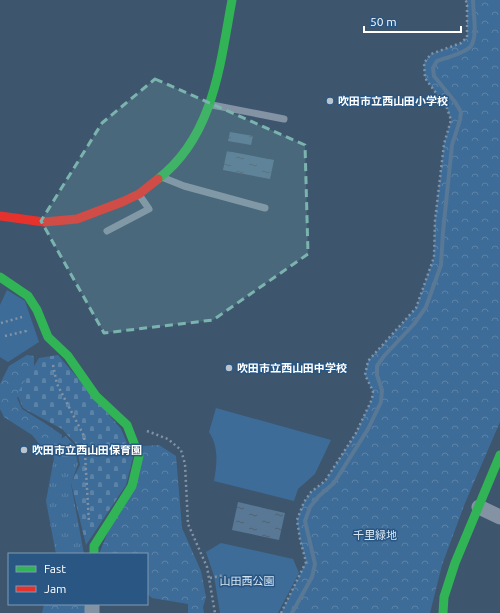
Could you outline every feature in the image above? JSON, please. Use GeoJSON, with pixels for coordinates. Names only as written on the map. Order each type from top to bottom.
{"type":"FeatureCollection","features":[{"type":"Feature","properties":{"kind":"street"},"geometry":{"type":"LineString","coordinates":[[0,216],[44,222],[77,219],[139,194],[174,165],[198,133],[210,104],[215,88],[232,0]]}},
{"type":"Feature","properties":{"kind":"street"},"geometry":{"type":"LineString","coordinates":[[0,277],[28,296],[37,310],[48,336],[68,356],[96,396],[127,425],[139,456],[132,486],[94,550]]}},
{"type":"Feature","properties":{"kind":"street"},"geometry":{"type":"LineString","coordinates":[[442,613],[444,597],[455,563],[500,455]]}},
{"type":"Feature","properties":{"kind":"street"},"geometry":{"type":"LineString","coordinates":[[478,507],[500,516]]}},
{"type":"Feature","properties":{"kind":"lane"},"geometry":{"type":"LineString","coordinates":[[210,104],[284,119]]}},
{"type":"Feature","properties":{"kind":"lane"},"geometry":{"type":"LineString","coordinates":[[161,177],[184,186],[265,208]]}},
{"type":"Feature","properties":{"kind":"lane"},"geometry":{"type":"LineString","coordinates":[[107,231],[149,210],[139,194]]}},
{"type":"Feature","properties":{"kind":"path"},"geometry":{"type":"LineString","coordinates":[[281,613],[306,562],[297,520],[304,502],[311,492],[325,481],[356,433],[372,399],[373,391],[365,375],[368,361],[416,308],[434,257],[435,220],[444,144],[451,120],[447,108],[425,78],[424,63],[431,54],[461,43],[467,37],[467,2],[464,0]]}},
{"type":"Feature","properties":{"kind":"path"},"geometry":{"type":"LineString","coordinates":[[1,323],[23,317]]}},
{"type":"Feature","properties":{"kind":"path"},"geometry":{"type":"LineString","coordinates":[[5,336],[26,331]]}},
{"type":"Feature","properties":{"kind":"path"},"geometry":{"type":"LineString","coordinates":[[53,364],[57,384],[84,436],[87,508],[90,535],[94,550]]}},
{"type":"Feature","properties":{"kind":"path"},"geometry":{"type":"LineString","coordinates":[[127,425],[168,439],[181,450],[185,464],[188,524],[207,567],[215,613]]}},
{"type":"Feature","properties":{"kind":"path"},"geometry":{"type":"LineString","coordinates":[[210,578],[224,575]]}},
{"type":"Feature","properties":{"kind":"highlighted area"},"geometry":{"type":"Polygon","coordinates":[[[155,79],[305,145],[308,254],[213,320],[104,333],[41,221],[102,123],[155,79]]]}},
{"type":"Feature","properties":{"kind":"green space","name":"千里緑地"},"geometry":{"type":"Polygon","coordinates":[[[467,0],[500,0],[500,422],[465,503],[442,565],[430,613],[281,613],[306,562],[297,520],[304,502],[311,492],[325,481],[356,433],[372,399],[373,391],[365,375],[368,361],[416,308],[434,257],[435,220],[444,144],[451,120],[447,108],[425,78],[424,63],[431,54],[461,43],[467,37],[467,0]]]}},
{"type":"Feature","properties":{"kind":"green space"},"geometry":{"type":"Polygon","coordinates":[[[7,290],[25,301],[39,342],[8,362],[0,357],[0,305],[7,290]]]}},
{"type":"Feature","properties":{"kind":"green space"},"geometry":{"type":"Polygon","coordinates":[[[27,355],[34,356],[34,370],[17,398],[22,409],[62,435],[60,449],[46,452],[32,435],[4,417],[0,409],[0,384],[9,366],[27,355]]]}},
{"type":"Feature","properties":{"kind":"green space"},"geometry":{"type":"Polygon","coordinates":[[[58,355],[121,429],[133,457],[126,485],[86,545],[71,483],[80,465],[76,444],[62,429],[23,408],[17,394],[39,358],[58,355]]]}},
{"type":"Feature","properties":{"kind":"green space"},"geometry":{"type":"Polygon","coordinates":[[[216,408],[331,440],[315,474],[298,489],[294,501],[214,481],[216,450],[209,432],[216,408]]]}},
{"type":"Feature","properties":{"kind":"green space"},"geometry":{"type":"Polygon","coordinates":[[[66,436],[74,445],[78,464],[71,484],[84,553],[56,553],[46,501],[54,458],[49,446],[66,436]]]}},
{"type":"Feature","properties":{"kind":"green space"},"geometry":{"type":"Polygon","coordinates":[[[159,445],[176,456],[182,528],[201,571],[206,597],[203,607],[204,613],[188,613],[188,604],[152,598],[148,595],[148,553],[99,553],[143,446],[159,445]]]}},
{"type":"Feature","properties":{"kind":"green space","name":"山田西公園"},"geometry":{"type":"Polygon","coordinates":[[[221,543],[293,559],[299,573],[278,613],[220,613],[214,576],[206,552],[221,543]]]}},
{"type":"Feature","properties":{"kind":"green space"},"geometry":{"type":"Polygon","coordinates":[[[44,605],[84,605],[86,613],[42,613],[44,605]]]}},
{"type":"Feature","properties":{"kind":"water"},"geometry":{"type":"Polygon","coordinates":[[[230,132],[253,136],[251,145],[228,141],[230,132]]]}},
{"type":"Feature","properties":{"kind":"water"},"geometry":{"type":"Polygon","coordinates":[[[227,151],[274,160],[270,179],[223,170],[227,151]]]}},
{"type":"Feature","properties":{"kind":"water"},"geometry":{"type":"Polygon","coordinates":[[[238,502],[285,513],[279,540],[232,530],[238,502]]]}},
{"type":"Feature","properties":{"kind":"waterway"},"geometry":{"type":"LineString","coordinates":[[292,613],[312,577],[315,564],[305,521],[310,507],[319,496],[334,483],[368,429],[381,402],[382,390],[377,375],[377,366],[384,356],[414,324],[426,307],[441,265],[452,145],[461,112],[455,102],[434,76],[433,68],[437,61],[460,53],[471,46],[475,30],[473,0]]}},
{"type":"Feature","properties":{"kind":"traffic: fast"},"geometry":{"type":"LineString","coordinates":[[158,179],[177,162],[192,142],[203,120],[212,97],[218,73],[232,0]]}},
{"type":"Feature","properties":{"kind":"traffic: fast"},"geometry":{"type":"LineString","coordinates":[[0,277],[28,296],[37,310],[48,337],[68,356],[96,396],[127,425],[139,456],[132,486],[94,546],[94,553]]}},
{"type":"Feature","properties":{"kind":"traffic: fast"},"geometry":{"type":"LineString","coordinates":[[443,613],[444,597],[455,563],[500,455]]}},
{"type":"Feature","properties":{"kind":"traffic: jam"},"geometry":{"type":"LineString","coordinates":[[0,216],[44,222],[77,219],[139,194],[158,179]]}},
{"type":"Feature","properties":{"kind":"place","name":"吹田市立西山田小学校"},"geometry":{"type":"Point","coordinates":[330,101]}},
{"type":"Feature","properties":{"kind":"place","name":"吹田市立西山田中学校"},"geometry":{"type":"Point","coordinates":[229,368]}},
{"type":"Feature","properties":{"kind":"place","name":"吹田市立西山田保育園"},"geometry":{"type":"Point","coordinates":[24,450]}}]}
